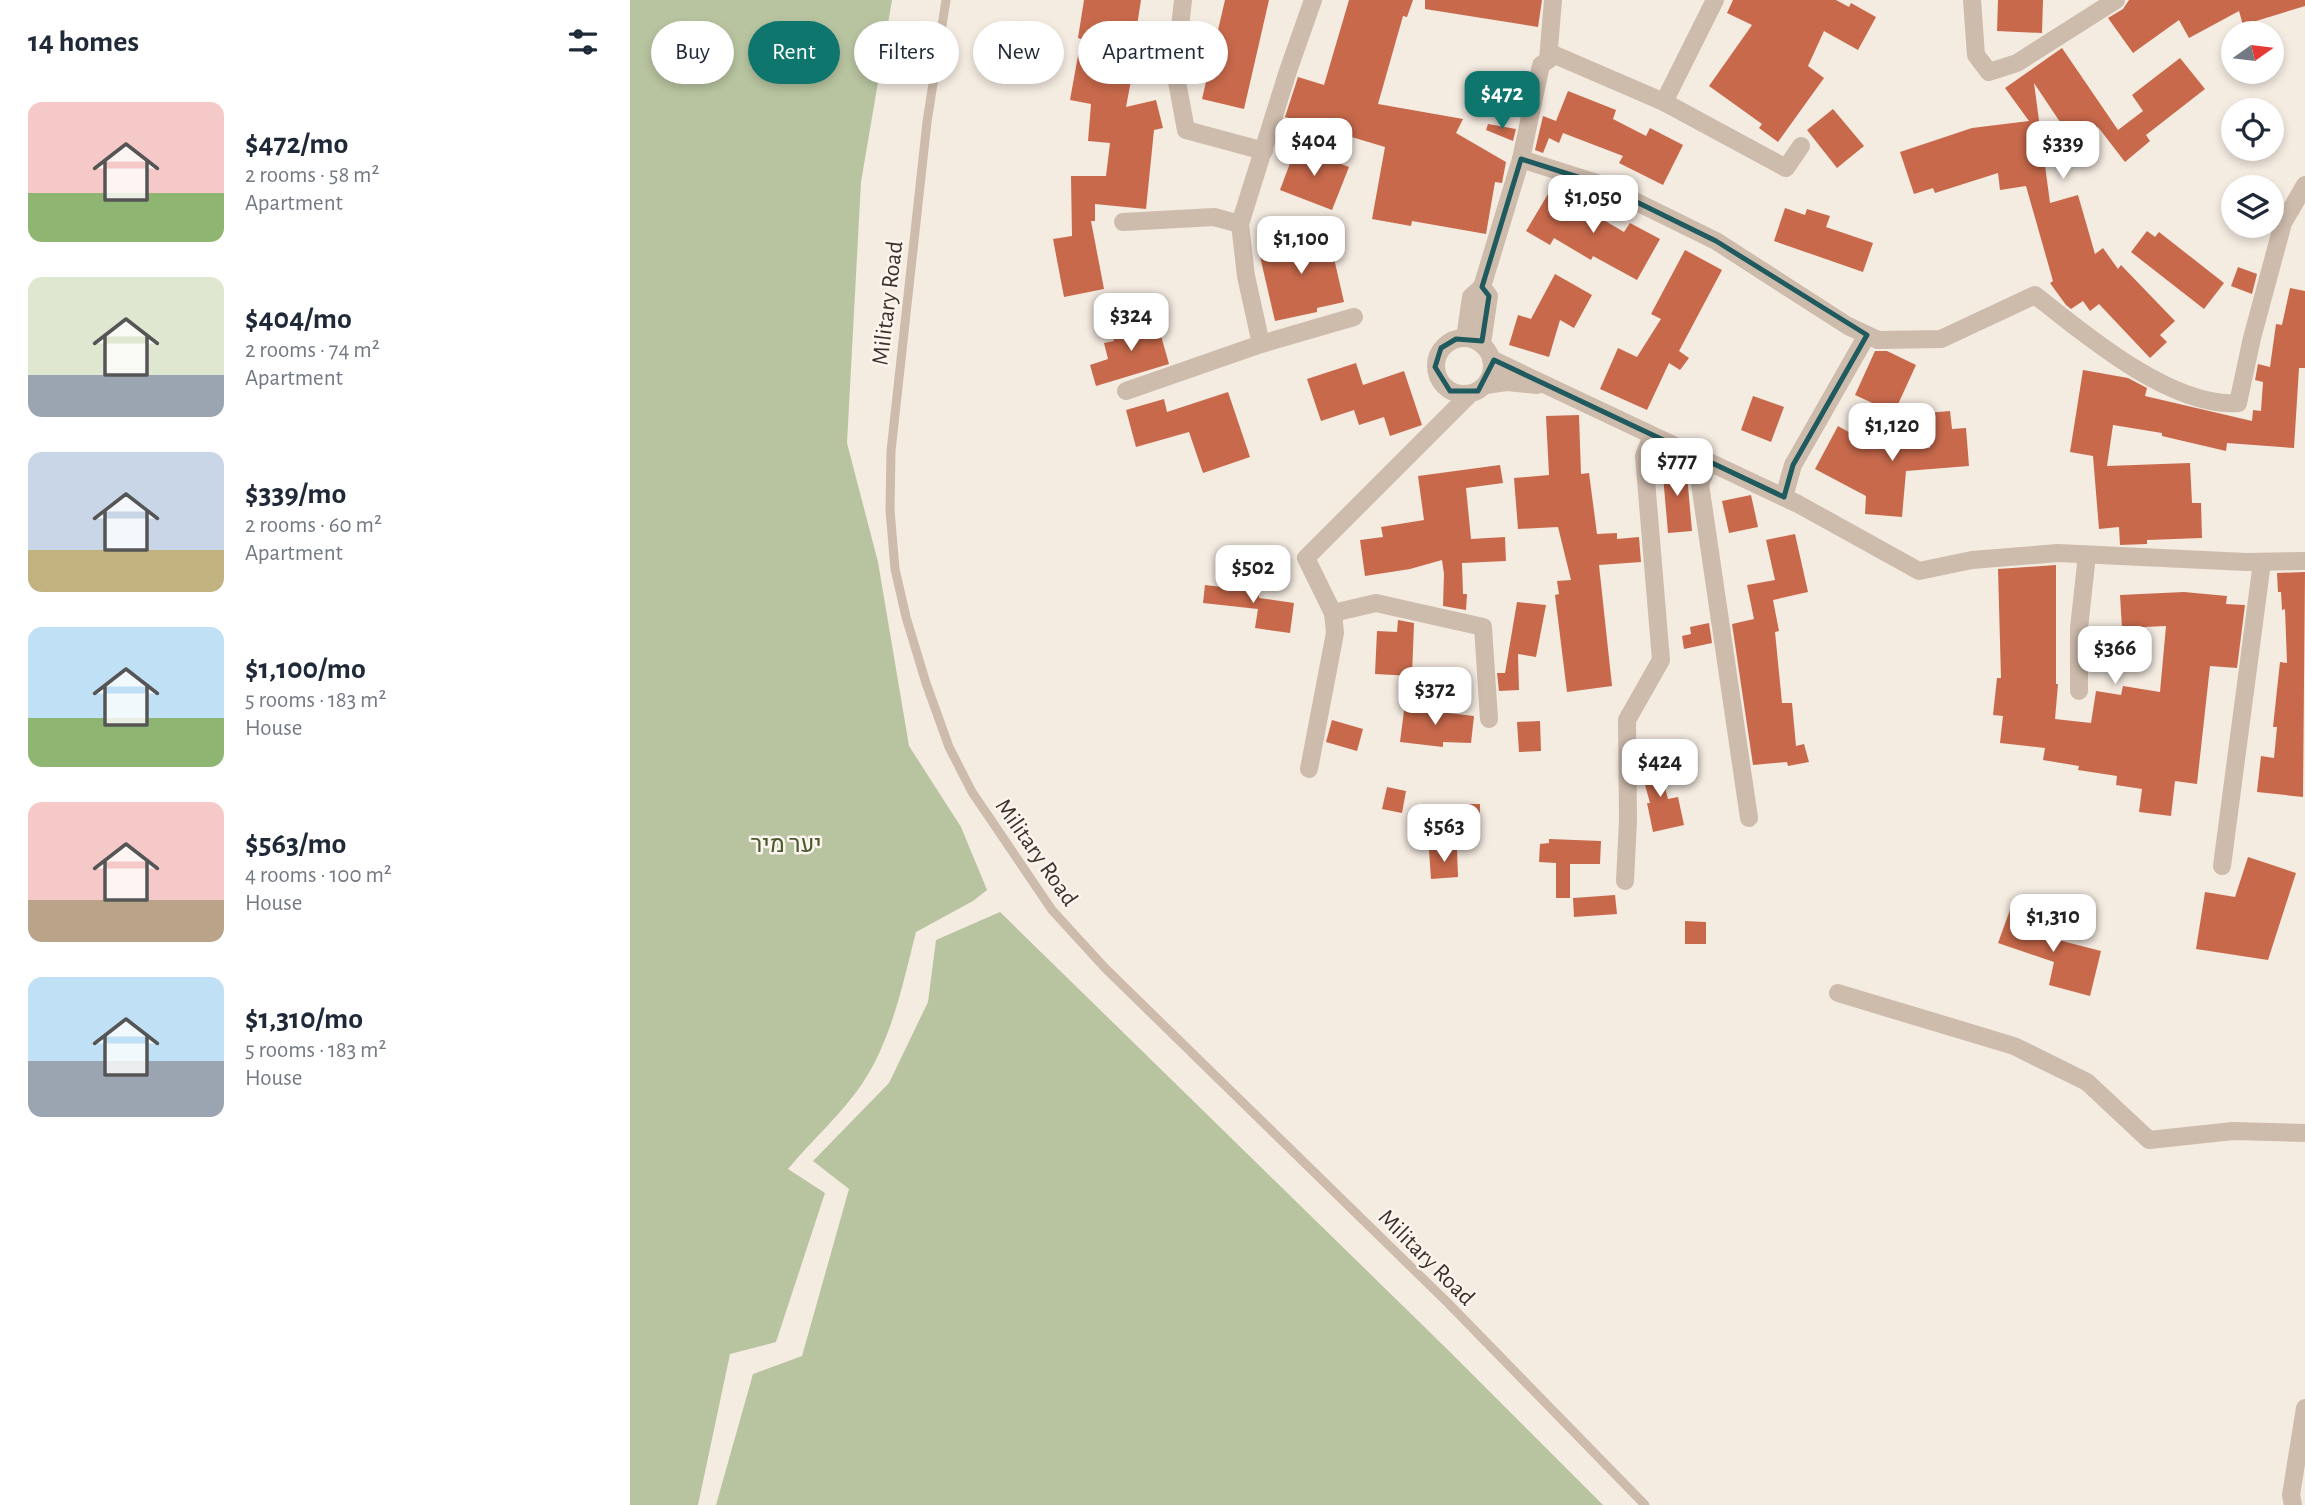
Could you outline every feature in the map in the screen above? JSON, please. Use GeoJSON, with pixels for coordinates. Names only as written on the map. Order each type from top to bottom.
{"type":"FeatureCollection","features":[{"type":"Feature","properties":{"kind":"street"},"geometry":{"type":"LineString","coordinates":[[1183,0],[1175,71],[1186,130],[1264,151]]}},
{"type":"Feature","properties":{"kind":"street"},"geometry":{"type":"LineString","coordinates":[[1261,344],[1246,276],[1240,224],[1313,0]]}},
{"type":"Feature","properties":{"kind":"street"},"geometry":{"type":"LineString","coordinates":[[1548,60],[1553,0]]}},
{"type":"Feature","properties":{"kind":"street"},"geometry":{"type":"LineString","coordinates":[[1664,102],[1716,0]]}},
{"type":"Feature","properties":{"kind":"street"},"geometry":{"type":"LineString","coordinates":[[1972,0],[1976,55],[1989,72],[2017,64],[2116,0]]}},
{"type":"Feature","properties":{"kind":"street"},"geometry":{"type":"LineString","coordinates":[[1485,385],[1492,368],[1479,347],[1471,297],[1482,287],[1521,159],[1541,65],[1555,55],[1664,102],[1786,168],[1801,146]]}},
{"type":"Feature","properties":{"kind":"street"},"geometry":{"type":"LineString","coordinates":[[1521,159],[1600,184],[1716,241],[1848,326],[1878,340],[1941,339],[2035,295],[2091,340],[2165,386],[2220,405],[2238,404],[2252,338],[2283,223],[2305,185]]}},
{"type":"Feature","properties":{"kind":"street"},"geometry":{"type":"LineString","coordinates":[[1123,222],[1213,217],[1240,224]]}},
{"type":"Feature","properties":{"kind":"street"},"geometry":{"type":"LineString","coordinates":[[1126,391],[1261,344],[1354,317]]}},
{"type":"Feature","properties":{"kind":"street"},"geometry":{"type":"LineString","coordinates":[[1784,497],[1793,465],[1867,335]]}},
{"type":"Feature","properties":{"kind":"street"},"geometry":{"type":"LineString","coordinates":[[1469,394],[1450,391],[1437,376],[1435,367],[1441,348],[1448,342],[1479,347],[1652,436],[1784,497],[1919,571],[1972,560],[2058,553],[2262,562],[2305,561]]}},
{"type":"Feature","properties":{"kind":"street"},"geometry":{"type":"LineString","coordinates":[[1310,769],[1335,633],[1333,613],[1306,558],[1469,394],[1485,385],[1507,382],[1553,387]]}},
{"type":"Feature","properties":{"kind":"street"},"geometry":{"type":"LineString","coordinates":[[1625,881],[1628,820],[1627,720],[1661,660],[1644,456],[1652,436]]}},
{"type":"Feature","properties":{"kind":"street"},"geometry":{"type":"LineString","coordinates":[[1709,463],[1700,484],[1749,818]]}},
{"type":"Feature","properties":{"kind":"street"},"geometry":{"type":"LineString","coordinates":[[2079,691],[2079,628],[2087,555]]}},
{"type":"Feature","properties":{"kind":"street"},"geometry":{"type":"LineString","coordinates":[[2222,866],[2262,562]]}},
{"type":"Feature","properties":{"kind":"street"},"geometry":{"type":"LineString","coordinates":[[1333,613],[1377,603],[1483,627],[1489,719]]}},
{"type":"Feature","properties":{"kind":"street"},"geometry":{"type":"LineString","coordinates":[[1838,993],[2014,1046],[2087,1082],[2148,1140],[2233,1131],[2305,1133]]}},
{"type":"Feature","properties":{"kind":"street"},"geometry":{"type":"LineString","coordinates":[[2293,1505],[2291,1495],[2305,1408]]}},
{"type":"Feature","properties":{"kind":"lane","name":"Military Road"},"geometry":{"type":"LineString","coordinates":[[946,0],[928,122],[897,387],[891,452],[891,510],[895,569],[906,617],[949,747],[972,792],[1052,910],[1105,968],[1448,1303],[1645,1505]]}},
{"type":"Feature","properties":{"kind":"highlighted area"},"geometry":{"type":"Polygon","coordinates":[[[1521,159],[1600,184],[1716,241],[1867,335],[1793,465],[1784,497],[1494,360],[1478,391],[1450,391],[1435,367],[1441,348],[1456,339],[1482,341],[1489,296],[1482,287],[1521,159]]]}},
{"type":"Feature","properties":{"kind":"green space","name":"יער מיר"},"geometry":{"type":"Polygon","coordinates":[[[630,0],[892,0],[888,21],[854,21],[854,84],[878,84],[861,182],[847,443],[878,562],[909,746],[961,827],[987,890],[973,901],[916,932],[889,1030],[872,1067],[845,1106],[788,1169],[825,1193],[776,1342],[730,1354],[698,1505],[630,1505],[630,0]]]}},
{"type":"Feature","properties":{"kind":"green space"},"geometry":{"type":"Polygon","coordinates":[[[1000,912],[1603,1505],[716,1505],[753,1374],[802,1356],[849,1189],[813,1161],[889,1083],[928,1002],[936,940],[1000,912]]]}},
{"type":"Feature","properties":{"kind":"building"},"geometry":{"type":"Polygon","coordinates":[[[1084,0],[1141,0],[1138,21],[1081,21],[1084,0]]]}},
{"type":"Feature","properties":{"kind":"building"},"geometry":{"type":"Polygon","coordinates":[[[1225,0],[1269,0],[1244,109],[1202,99],[1205,84],[1228,84],[1228,21],[1220,21],[1225,0]]]}},
{"type":"Feature","properties":{"kind":"building"},"geometry":{"type":"Polygon","coordinates":[[[1349,0],[1413,0],[1407,17],[1403,16],[1378,104],[1463,119],[1456,133],[1506,162],[1502,183],[1495,182],[1486,234],[1412,221],[1411,226],[1372,219],[1385,147],[1285,117],[1298,77],[1324,85],[1349,0]]]}},
{"type":"Feature","properties":{"kind":"building"},"geometry":{"type":"Polygon","coordinates":[[[1425,0],[1542,0],[1538,27],[1425,9],[1425,0]]]}},
{"type":"Feature","properties":{"kind":"building"},"geometry":{"type":"Polygon","coordinates":[[[1733,0],[1836,0],[1849,7],[1851,3],[1876,17],[1858,50],[1824,31],[1808,66],[1824,78],[1778,142],[1759,128],[1762,124],[1709,86],[1752,25],[1727,13],[1733,0]]]}},
{"type":"Feature","properties":{"kind":"building"},"geometry":{"type":"Polygon","coordinates":[[[1998,0],[2043,0],[2042,33],[1997,31],[1998,0]]]}},
{"type":"Feature","properties":{"kind":"building"},"geometry":{"type":"Polygon","coordinates":[[[2129,0],[2305,0],[2305,6],[2256,21],[2242,21],[2239,11],[2189,38],[2179,20],[2133,53],[2108,18],[2123,9],[2129,0]]]}},
{"type":"Feature","properties":{"kind":"building"},"geometry":{"type":"Polygon","coordinates":[[[2062,48],[2118,130],[2143,111],[2132,95],[2180,58],[2205,89],[2146,135],[2150,141],[2125,162],[2098,127],[2074,143],[2034,83],[2050,203],[2078,195],[2095,254],[2103,248],[2118,269],[2121,265],[2175,321],[2160,335],[2167,342],[2150,358],[2099,304],[2090,311],[2083,301],[2071,309],[2050,283],[2053,281],[2026,186],[2000,190],[1998,173],[1935,193],[1933,188],[1914,194],[1900,152],[1972,128],[2029,121],[2005,88],[2062,48]]]}},
{"type":"Feature","properties":{"kind":"building"},"geometry":{"type":"Polygon","coordinates":[[[1078,56],[1078,84],[1130,84],[1126,107],[1156,100],[1163,128],[1154,130],[1146,209],[1095,204],[1095,221],[1091,221],[1104,289],[1064,297],[1053,239],[1072,236],[1071,176],[1106,176],[1110,143],[1088,141],[1091,104],[1070,100],[1078,56]]]}},
{"type":"Feature","properties":{"kind":"building"},"geometry":{"type":"Polygon","coordinates":[[[1568,91],[1616,110],[1613,119],[1646,136],[1650,128],[1683,145],[1663,185],[1619,163],[1623,156],[1563,133],[1559,143],[1549,138],[1543,153],[1535,150],[1543,116],[1556,121],[1568,91]]]}},
{"type":"Feature","properties":{"kind":"building"},"geometry":{"type":"Polygon","coordinates":[[[1833,109],[1864,146],[1837,168],[1807,130],[1833,109]]]}},
{"type":"Feature","properties":{"kind":"building"},"geometry":{"type":"Polygon","coordinates":[[[1488,124],[1516,129],[1513,141],[1486,130],[1488,124]]]}},
{"type":"Feature","properties":{"kind":"building"},"geometry":{"type":"Polygon","coordinates":[[[1296,147],[1349,167],[1332,210],[1280,190],[1296,147]]]}},
{"type":"Feature","properties":{"kind":"building"},"geometry":{"type":"Polygon","coordinates":[[[1551,189],[1624,232],[1630,223],[1660,239],[1637,280],[1593,256],[1591,260],[1554,238],[1550,245],[1526,231],[1551,189]]]}},
{"type":"Feature","properties":{"kind":"building"},"geometry":{"type":"Polygon","coordinates":[[[1785,208],[1805,215],[1807,209],[1830,216],[1826,227],[1873,243],[1863,272],[1774,241],[1785,208]]]}},
{"type":"Feature","properties":{"kind":"building"},"geometry":{"type":"Polygon","coordinates":[[[2147,231],[2155,237],[2159,232],[2224,283],[2204,309],[2131,252],[2147,231]]]}},
{"type":"Feature","properties":{"kind":"building"},"geometry":{"type":"Polygon","coordinates":[[[1328,232],[1344,302],[1317,308],[1317,312],[1275,321],[1258,248],[1328,232]]]}},
{"type":"Feature","properties":{"kind":"building"},"geometry":{"type":"Polygon","coordinates":[[[1685,250],[1722,270],[1679,351],[1689,358],[1680,370],[1669,363],[1647,410],[1600,389],[1618,348],[1637,357],[1661,319],[1651,314],[1685,250]]]}},
{"type":"Feature","properties":{"kind":"building"},"geometry":{"type":"Polygon","coordinates":[[[2238,267],[2257,274],[2252,294],[2231,286],[2238,267]]]}},
{"type":"Feature","properties":{"kind":"building"},"geometry":{"type":"Polygon","coordinates":[[[1555,274],[1592,295],[1574,328],[1560,320],[1549,357],[1509,345],[1518,315],[1531,319],[1555,274]]]}},
{"type":"Feature","properties":{"kind":"building"},"geometry":{"type":"Polygon","coordinates":[[[2290,288],[2305,291],[2305,368],[2299,368],[2294,448],[2227,443],[2226,451],[2162,436],[2162,433],[2113,425],[2107,466],[2190,463],[2192,503],[2201,503],[2202,538],[2147,540],[2147,544],[2120,545],[2119,527],[2099,529],[2093,456],[2070,452],[2083,370],[2128,378],[2147,388],[2145,396],[2252,421],[2253,410],[2261,411],[2263,382],[2255,380],[2258,364],[2270,367],[2276,324],[2282,325],[2290,288]]]}},
{"type":"Feature","properties":{"kind":"building"},"geometry":{"type":"Polygon","coordinates":[[[1156,318],[1169,364],[1096,386],[1090,365],[1108,359],[1104,343],[1114,341],[1111,330],[1156,318]]]}},
{"type":"Feature","properties":{"kind":"building"},"geometry":{"type":"Polygon","coordinates":[[[1875,351],[1887,351],[1916,365],[1894,413],[1855,395],[1875,351]]]}},
{"type":"Feature","properties":{"kind":"building"},"geometry":{"type":"Polygon","coordinates":[[[1356,363],[1363,385],[1404,371],[1422,425],[1390,436],[1384,417],[1359,425],[1354,410],[1321,421],[1307,379],[1356,363]]]}},
{"type":"Feature","properties":{"kind":"building"},"geometry":{"type":"Polygon","coordinates":[[[1228,392],[1250,457],[1203,473],[1189,432],[1136,447],[1126,410],[1164,399],[1167,412],[1228,392]]]}},
{"type":"Feature","properties":{"kind":"building"},"geometry":{"type":"Polygon","coordinates":[[[1753,396],[1784,407],[1771,442],[1741,430],[1753,396]]]}},
{"type":"Feature","properties":{"kind":"building"},"geometry":{"type":"Polygon","coordinates":[[[1950,411],[1952,429],[1966,428],[1969,466],[1906,471],[1902,517],[1865,514],[1866,496],[1815,469],[1838,426],[1870,444],[1930,448],[1926,413],[1950,411]]]}},
{"type":"Feature","properties":{"kind":"building"},"geometry":{"type":"Polygon","coordinates":[[[1579,415],[1581,474],[1589,473],[1597,534],[1617,533],[1617,539],[1639,537],[1641,562],[1599,565],[1612,686],[1567,692],[1555,595],[1559,594],[1557,581],[1571,580],[1558,527],[1518,529],[1514,478],[1549,475],[1546,416],[1579,415]]]}},
{"type":"Feature","properties":{"kind":"building"},"geometry":{"type":"Polygon","coordinates":[[[1662,464],[1686,464],[1692,531],[1668,533],[1662,464]]]}},
{"type":"Feature","properties":{"kind":"building"},"geometry":{"type":"Polygon","coordinates":[[[1500,465],[1503,483],[1466,488],[1471,539],[1505,537],[1506,561],[1462,563],[1463,594],[1467,594],[1466,610],[1443,606],[1442,560],[1410,569],[1365,576],[1360,540],[1383,537],[1381,527],[1424,520],[1418,476],[1500,465]]]}},
{"type":"Feature","properties":{"kind":"building"},"geometry":{"type":"Polygon","coordinates":[[[1751,495],[1758,527],[1729,533],[1722,501],[1751,495]]]}},
{"type":"Feature","properties":{"kind":"building"},"geometry":{"type":"Polygon","coordinates":[[[1795,534],[1808,592],[1773,600],[1779,631],[1775,632],[1782,703],[1792,703],[1796,746],[1804,744],[1809,762],[1788,766],[1787,762],[1753,765],[1732,624],[1754,619],[1747,585],[1775,580],[1766,540],[1795,534]]]}},
{"type":"Feature","properties":{"kind":"building"},"geometry":{"type":"Polygon","coordinates":[[[2056,565],[2058,684],[2055,719],[2091,723],[2096,691],[2121,695],[2123,686],[2160,692],[2166,626],[2122,628],[2120,595],[2184,592],[2227,596],[2226,604],[2245,605],[2237,668],[2210,666],[2197,784],[2175,781],[2171,816],[2139,812],[2142,789],[2116,785],[2117,776],[2078,770],[2079,766],[2043,760],[2045,748],[2000,743],[2003,716],[1993,715],[1997,678],[2001,678],[1998,569],[2056,565]]]}},
{"type":"Feature","properties":{"kind":"building"},"geometry":{"type":"Polygon","coordinates":[[[2305,572],[2303,797],[2257,792],[2261,756],[2274,758],[2277,727],[2273,727],[2280,662],[2287,663],[2285,609],[2282,610],[2277,573],[2305,572]]]}},
{"type":"Feature","properties":{"kind":"building"},"geometry":{"type":"Polygon","coordinates":[[[1258,582],[1259,598],[1294,603],[1290,633],[1255,628],[1258,609],[1203,603],[1205,585],[1238,589],[1238,583],[1258,582]]]}},
{"type":"Feature","properties":{"kind":"building"},"geometry":{"type":"Polygon","coordinates":[[[1517,602],[1546,605],[1536,657],[1518,654],[1519,690],[1499,691],[1497,673],[1505,673],[1517,602]]]}},
{"type":"Feature","properties":{"kind":"building"},"geometry":{"type":"Polygon","coordinates":[[[1398,620],[1414,623],[1412,676],[1375,674],[1377,631],[1397,632],[1398,620]]]}},
{"type":"Feature","properties":{"kind":"building"},"geometry":{"type":"Polygon","coordinates":[[[1709,623],[1712,643],[1684,649],[1682,636],[1691,634],[1690,627],[1709,623]]]}},
{"type":"Feature","properties":{"kind":"building"},"geometry":{"type":"Polygon","coordinates":[[[1405,703],[1422,705],[1421,710],[1474,716],[1471,743],[1443,742],[1443,747],[1400,742],[1405,703]]]}},
{"type":"Feature","properties":{"kind":"building"},"geometry":{"type":"Polygon","coordinates":[[[1332,720],[1363,729],[1357,751],[1326,742],[1332,720]]]}},
{"type":"Feature","properties":{"kind":"building"},"geometry":{"type":"Polygon","coordinates":[[[1540,721],[1541,751],[1519,752],[1517,722],[1540,721]]]}},
{"type":"Feature","properties":{"kind":"building"},"geometry":{"type":"Polygon","coordinates":[[[1657,758],[1668,799],[1678,797],[1684,825],[1653,832],[1647,803],[1650,803],[1639,763],[1657,758]]]}},
{"type":"Feature","properties":{"kind":"building"},"geometry":{"type":"Polygon","coordinates":[[[1387,787],[1406,791],[1402,813],[1382,809],[1387,787]]]}},
{"type":"Feature","properties":{"kind":"building"},"geometry":{"type":"Polygon","coordinates":[[[1446,804],[1480,804],[1480,821],[1446,820],[1446,804]]]}},
{"type":"Feature","properties":{"kind":"building"},"geometry":{"type":"Polygon","coordinates":[[[1549,839],[1601,841],[1600,864],[1570,864],[1570,898],[1556,898],[1556,863],[1539,862],[1540,844],[1549,843],[1549,839]]]}},
{"type":"Feature","properties":{"kind":"building"},"geometry":{"type":"Polygon","coordinates":[[[1457,849],[1458,877],[1431,879],[1429,850],[1457,849]]]}},
{"type":"Feature","properties":{"kind":"building"},"geometry":{"type":"Polygon","coordinates":[[[2248,857],[2296,873],[2268,960],[2196,949],[2205,892],[2235,897],[2248,857]]]}},
{"type":"Feature","properties":{"kind":"building"},"geometry":{"type":"Polygon","coordinates":[[[1615,895],[1617,914],[1574,917],[1573,898],[1615,895]]]}},
{"type":"Feature","properties":{"kind":"building"},"geometry":{"type":"Polygon","coordinates":[[[2010,910],[2040,920],[2035,934],[2101,951],[2090,996],[2049,985],[2054,962],[1998,943],[2010,910]]]}},
{"type":"Feature","properties":{"kind":"building"},"geometry":{"type":"Polygon","coordinates":[[[1685,921],[1706,922],[1706,944],[1685,944],[1685,921]]]}}]}
